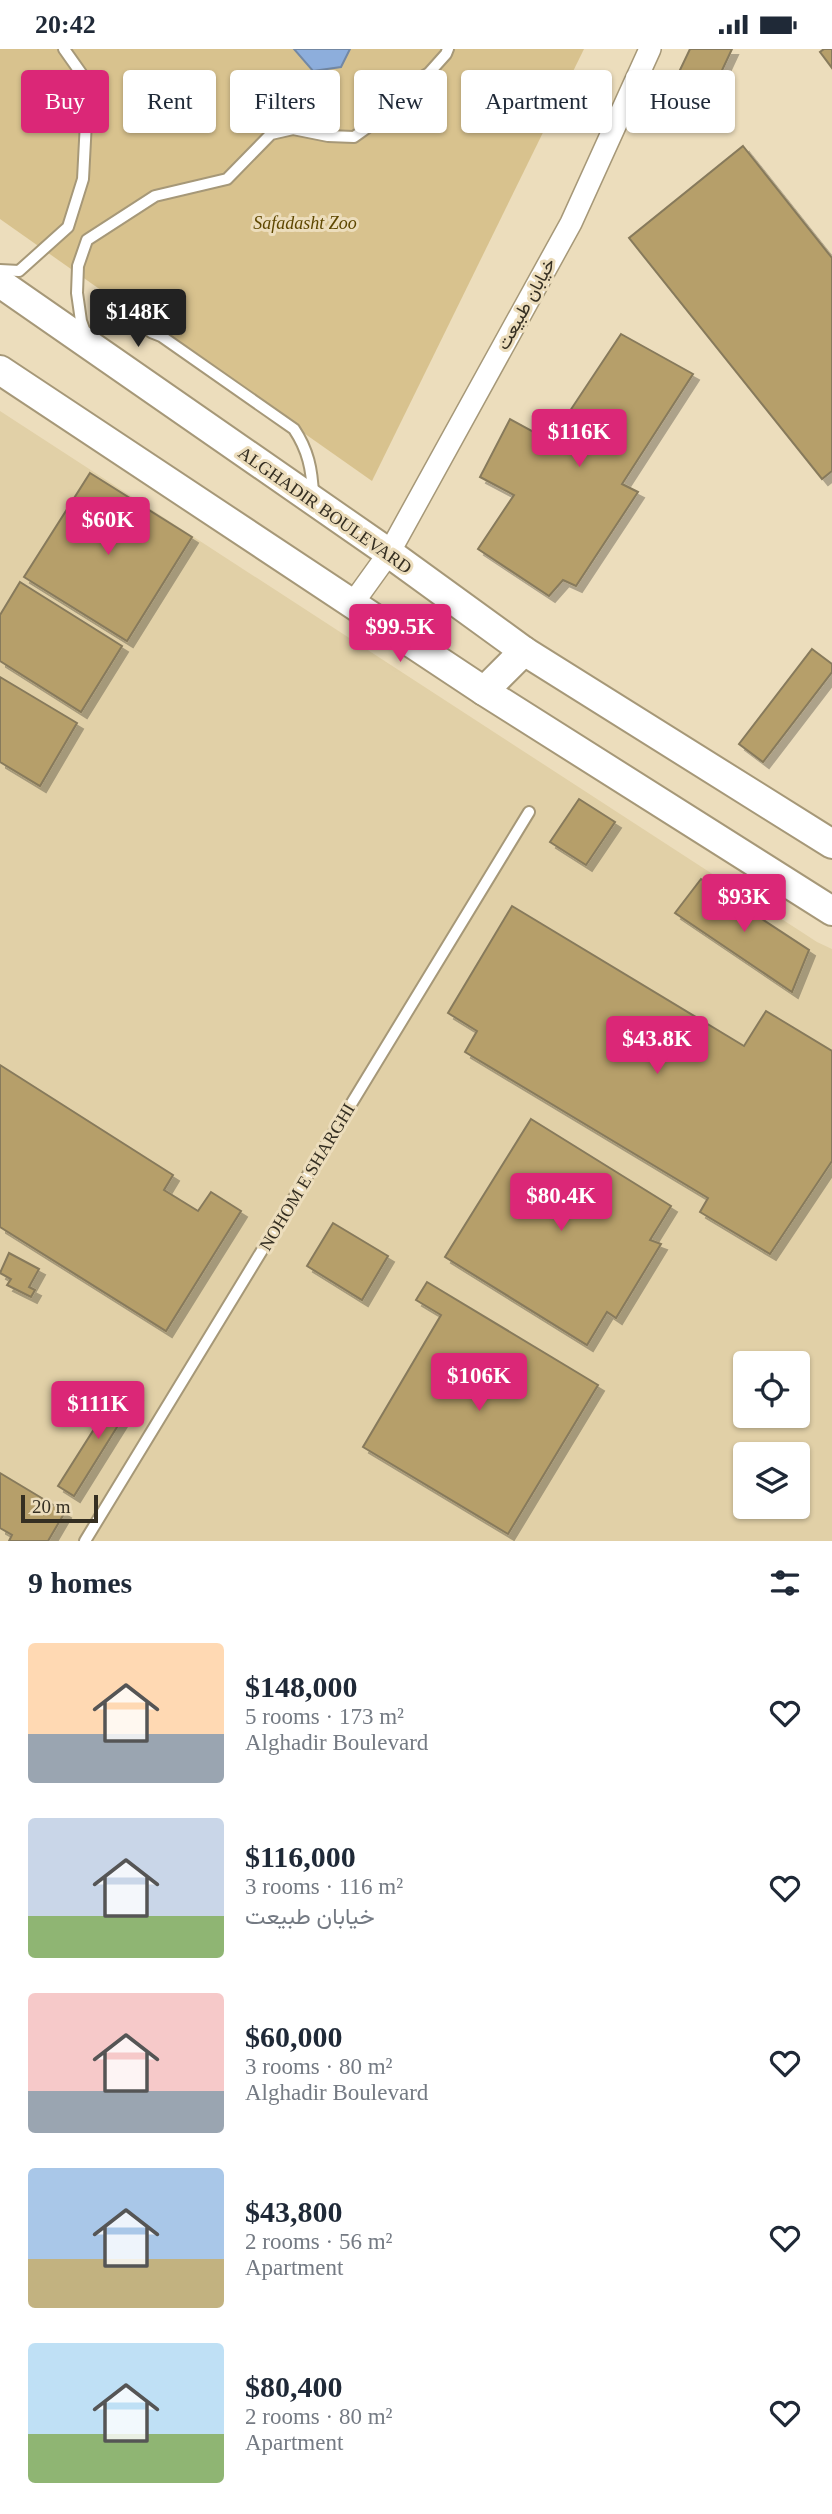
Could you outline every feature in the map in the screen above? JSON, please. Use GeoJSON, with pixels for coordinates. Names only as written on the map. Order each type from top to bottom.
{"type":"FeatureCollection","features":[{"type":"Feature","properties":{"kind":"street","name":"خیابان طبیعت"},"geometry":{"type":"LineString","coordinates":[[353,603],[389,553],[570,223],[650,49]]}},
{"type":"Feature","properties":{"kind":"street","name":"ALGHADIR BOULEVARD"},"geometry":{"type":"LineString","coordinates":[[0,283],[389,553],[524,651],[832,844]]}},
{"type":"Feature","properties":{"kind":"street"},"geometry":{"type":"LineString","coordinates":[[0,370],[484,691],[832,911]]}},
{"type":"Feature","properties":{"kind":"street"},"geometry":{"type":"LineString","coordinates":[[484,691],[524,651]]}},
{"type":"Feature","properties":{"kind":"lane"},"geometry":{"type":"LineString","coordinates":[[0,270],[19,271],[68,227],[83,179],[88,83],[64,49]]}},
{"type":"Feature","properties":{"kind":"lane"},"geometry":{"type":"LineString","coordinates":[[90,344],[81,321],[77,293],[78,266],[87,240],[155,196],[227,179],[271,134],[293,129],[328,137],[354,138],[375,122],[403,87],[429,73],[448,49]]}},
{"type":"Feature","properties":{"kind":"lane"},"geometry":{"type":"LineString","coordinates":[[150,332],[161,336],[294,429],[306,447],[312,472],[313,501]]}},
{"type":"Feature","properties":{"kind":"lane","name":"NOHOM E SHARGHI"},"geometry":{"type":"LineString","coordinates":[[85,1541],[529,812]]}},
{"type":"Feature","properties":{"kind":"shaded area"},"geometry":{"type":"Polygon","coordinates":[[[0,411],[817,942],[832,949],[832,1541],[0,1541],[0,411]]]}},
{"type":"Feature","properties":{"kind":"green space","name":"Safadasht Zoo"},"geometry":{"type":"Polygon","coordinates":[[[0,49],[584,49],[574,70],[461,70],[461,133],[543,133],[372,481],[0,219],[0,49]]]}},
{"type":"Feature","properties":{"kind":"water"},"geometry":{"type":"Polygon","coordinates":[[[294,49],[350,49],[341,67],[312,70],[294,49]]]}},
{"type":"Feature","properties":{"kind":"building"},"geometry":{"type":"Polygon","coordinates":[[[690,49],[732,49],[722,70],[680,70],[690,49]]]}},
{"type":"Feature","properties":{"kind":"building"},"geometry":{"type":"Polygon","coordinates":[[[832,49],[832,68],[820,52],[832,49]]]}},
{"type":"Feature","properties":{"kind":"building"},"geometry":{"type":"Polygon","coordinates":[[[743,146],[832,258],[832,471],[822,479],[629,238],[743,146]]]}},
{"type":"Feature","properties":{"kind":"building"},"geometry":{"type":"Polygon","coordinates":[[[621,334],[693,374],[622,484],[638,492],[576,586],[563,580],[549,596],[478,549],[514,495],[480,477],[510,419],[550,441],[621,334]]]}},
{"type":"Feature","properties":{"kind":"building"},"geometry":{"type":"Polygon","coordinates":[[[90,473],[192,537],[127,641],[24,577],[90,473]]]}},
{"type":"Feature","properties":{"kind":"building"},"geometry":{"type":"Polygon","coordinates":[[[20,582],[122,646],[81,712],[0,661],[0,615],[20,582]]]}},
{"type":"Feature","properties":{"kind":"building"},"geometry":{"type":"Polygon","coordinates":[[[812,649],[832,664],[832,672],[763,762],[739,744],[812,649]]]}},
{"type":"Feature","properties":{"kind":"building"},"geometry":{"type":"Polygon","coordinates":[[[0,677],[77,723],[40,786],[0,762],[0,677]]]}},
{"type":"Feature","properties":{"kind":"building"},"geometry":{"type":"Polygon","coordinates":[[[579,799],[615,822],[586,865],[550,842],[579,799]]]}},
{"type":"Feature","properties":{"kind":"building"},"geometry":{"type":"Polygon","coordinates":[[[701,879],[809,950],[792,992],[675,913],[701,879]]]}},
{"type":"Feature","properties":{"kind":"building"},"geometry":{"type":"Polygon","coordinates":[[[512,906],[744,1046],[766,1011],[832,1051],[832,1161],[770,1254],[700,1212],[708,1198],[465,1052],[477,1031],[448,1013],[512,906]]]}},
{"type":"Feature","properties":{"kind":"building"},"geometry":{"type":"Polygon","coordinates":[[[0,1065],[173,1175],[164,1190],[198,1211],[211,1192],[241,1211],[166,1331],[0,1227],[0,1065]]]}},
{"type":"Feature","properties":{"kind":"building"},"geometry":{"type":"Polygon","coordinates":[[[531,1119],[671,1206],[650,1240],[661,1244],[616,1318],[607,1312],[587,1345],[445,1257],[531,1119]]]}},
{"type":"Feature","properties":{"kind":"building"},"geometry":{"type":"Polygon","coordinates":[[[333,1223],[388,1256],[362,1300],[307,1266],[333,1223]]]}},
{"type":"Feature","properties":{"kind":"building"},"geometry":{"type":"Polygon","coordinates":[[[9,1253],[39,1269],[29,1287],[35,1290],[31,1297],[7,1285],[11,1279],[0,1273],[9,1253]]]}},
{"type":"Feature","properties":{"kind":"building"},"geometry":{"type":"Polygon","coordinates":[[[427,1282],[598,1385],[508,1534],[363,1447],[441,1315],[416,1300],[427,1282]]]}},
{"type":"Feature","properties":{"kind":"building"},"geometry":{"type":"Polygon","coordinates":[[[122,1385],[137,1395],[74,1496],[58,1486],[122,1385]]]}},
{"type":"Feature","properties":{"kind":"building"},"geometry":{"type":"Polygon","coordinates":[[[0,1473],[65,1512],[48,1541],[9,1541],[12,1535],[0,1528],[0,1473]]]}}]}
